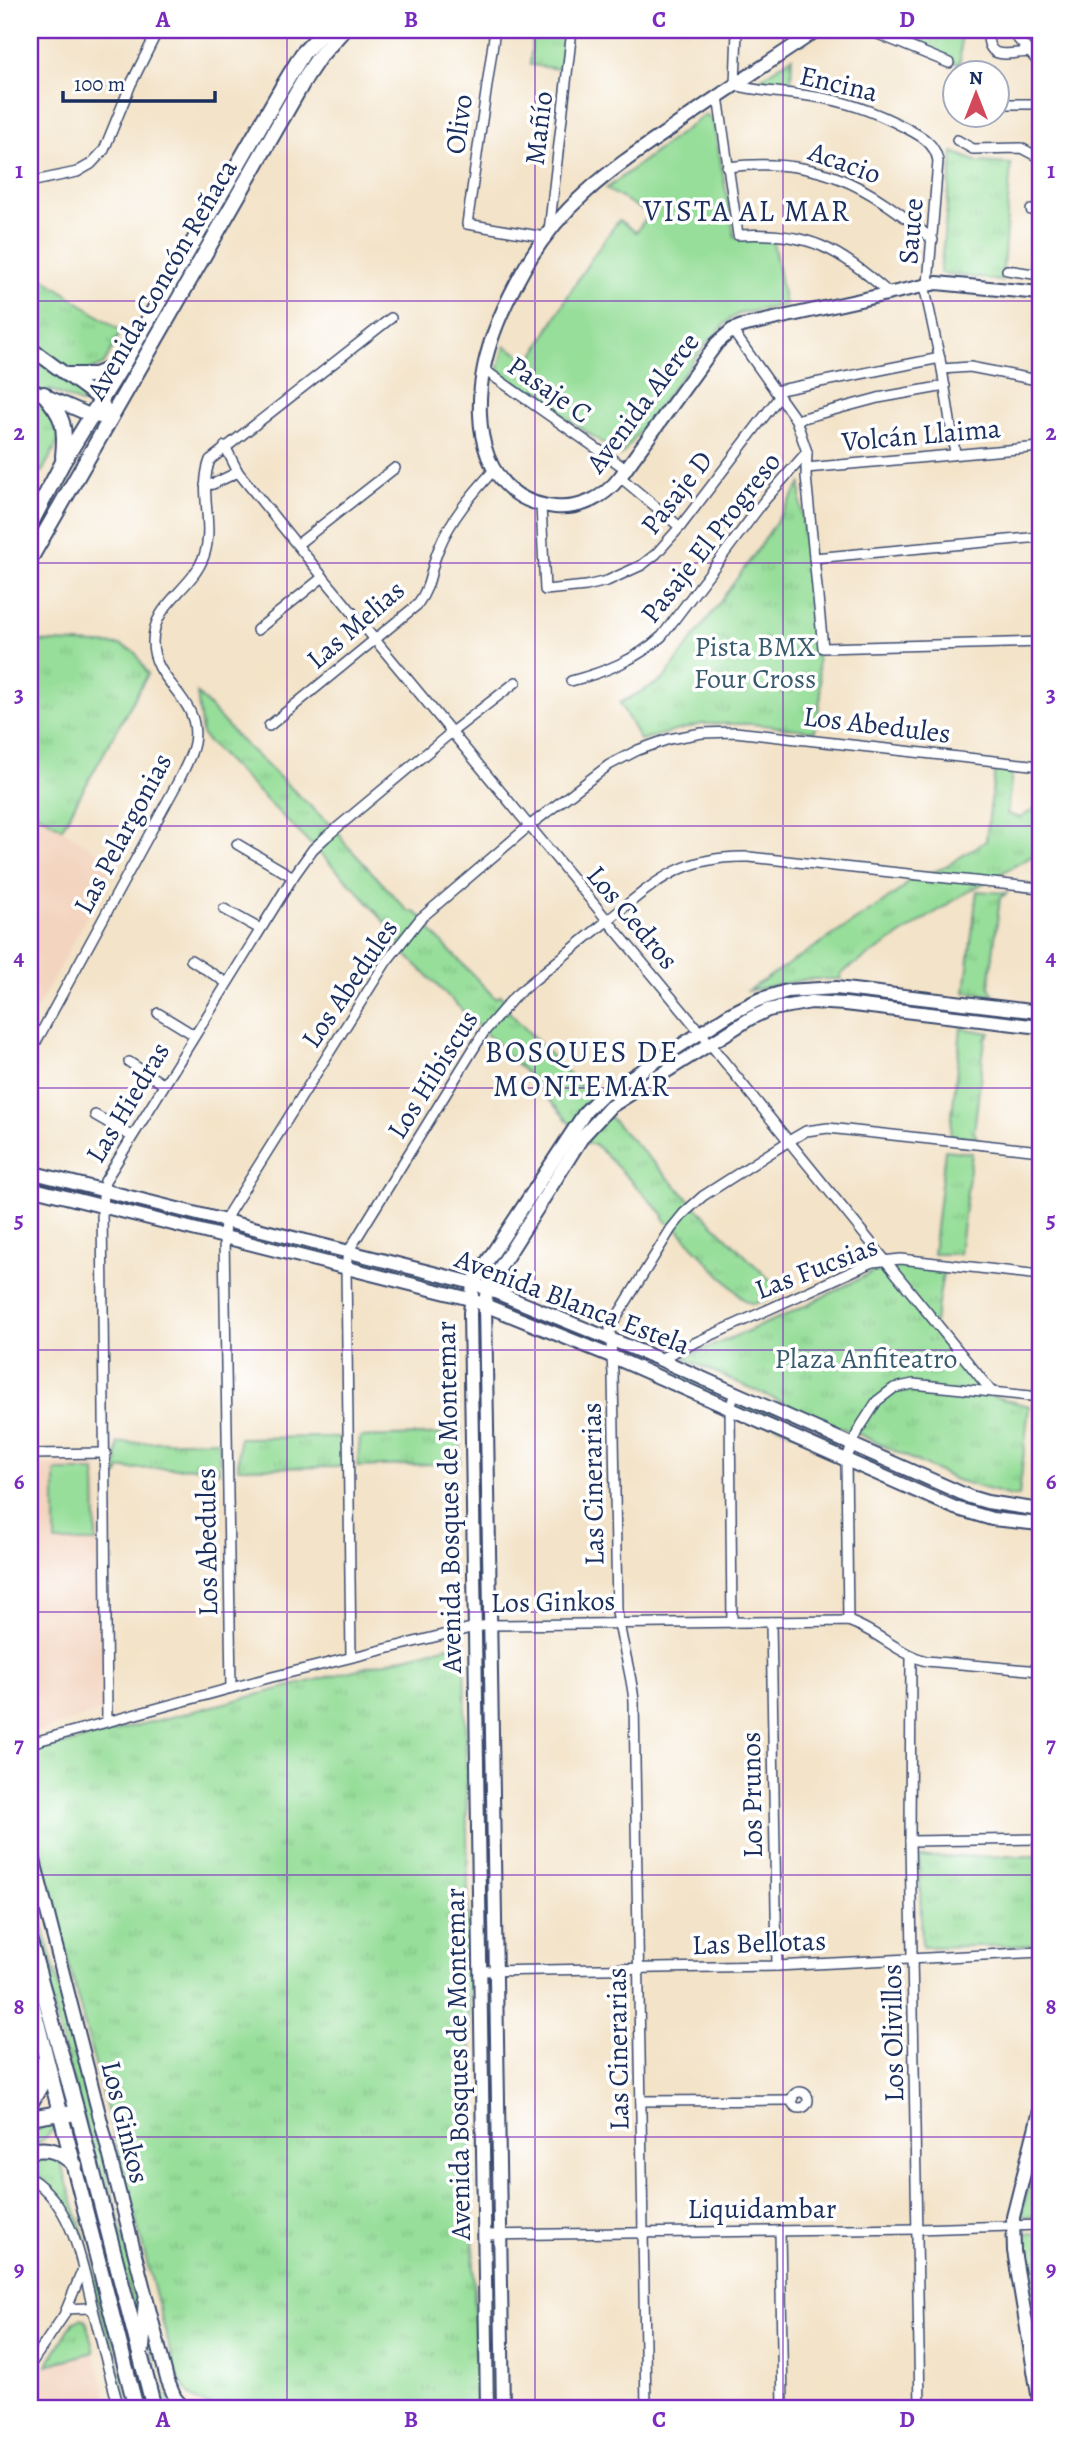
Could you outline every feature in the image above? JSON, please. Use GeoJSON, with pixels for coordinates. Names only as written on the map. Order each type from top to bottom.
{"type":"FeatureCollection","features":[{"type":"Feature","properties":{"kind":"main road","name":"Avenida Concón Reñaca"},"geometry":{"type":"LineString","coordinates":[[30,525],[63,462],[283,86],[303,53],[325,30]]}},
{"type":"Feature","properties":{"kind":"main road","name":"Avenida Concón Reñaca"},"geometry":{"type":"LineString","coordinates":[[30,559],[307,75],[343,30]]}},
{"type":"Feature","properties":{"kind":"main road"},"geometry":{"type":"LineString","coordinates":[[68,374],[95,375],[122,364]]}},
{"type":"Feature","properties":{"kind":"main road"},"geometry":{"type":"LineString","coordinates":[[44,394],[63,421],[63,462]]}},
{"type":"Feature","properties":{"kind":"main road"},"geometry":{"type":"LineString","coordinates":[[30,1942],[154,2408]]}},
{"type":"Feature","properties":{"kind":"main road"},"geometry":{"type":"LineString","coordinates":[[30,1995],[136,2408]]}},
{"type":"Feature","properties":{"kind":"main road"},"geometry":{"type":"LineString","coordinates":[[30,2104],[42,2083],[44,2048]]}},
{"type":"Feature","properties":{"kind":"main road"},"geometry":{"type":"LineString","coordinates":[[30,2118],[62,2119],[78,2115]]}},
{"type":"Feature","properties":{"kind":"main road"},"geometry":{"type":"LineString","coordinates":[[62,2119],[37,2150],[62,2154],[75,2165]]}},
{"type":"Feature","properties":{"kind":"main road"},"geometry":{"type":"LineString","coordinates":[[141,2360],[146,2300]]}},
{"type":"Feature","properties":{"kind":"street"},"geometry":{"type":"LineString","coordinates":[[31,180],[77,172],[104,150],[131,84],[158,30]]}},
{"type":"Feature","properties":{"kind":"street","name":"Olivo"},"geometry":{"type":"LineString","coordinates":[[495,30],[467,224],[547,234]]}},
{"type":"Feature","properties":{"kind":"street","name":"Mañío"},"geometry":{"type":"LineString","coordinates":[[547,234],[572,30]]}},
{"type":"Feature","properties":{"kind":"street"},"geometry":{"type":"LineString","coordinates":[[735,85],[737,30]]}},
{"type":"Feature","properties":{"kind":"street"},"geometry":{"type":"LineString","coordinates":[[493,471],[485,446],[481,417],[483,369],[505,306],[524,268],[547,234],[568,209],[603,176],[817,30]]}},
{"type":"Feature","properties":{"kind":"street"},"geometry":{"type":"LineString","coordinates":[[868,30],[942,60]]}},
{"type":"Feature","properties":{"kind":"street"},"geometry":{"type":"LineString","coordinates":[[988,30],[987,45],[991,51],[1030,52]]}},
{"type":"Feature","properties":{"kind":"street"},"geometry":{"type":"LineString","coordinates":[[1010,30],[1040,64]]}},
{"type":"Feature","properties":{"kind":"street","name":"Encina"},"geometry":{"type":"LineString","coordinates":[[735,85],[757,92],[809,96],[845,103],[896,122],[929,142]]}},
{"type":"Feature","properties":{"kind":"street"},"geometry":{"type":"LineString","coordinates":[[718,96],[738,235],[769,233],[820,243],[841,254],[889,293]]}},
{"type":"Feature","properties":{"kind":"street"},"geometry":{"type":"LineString","coordinates":[[1010,104],[1040,104]]}},
{"type":"Feature","properties":{"kind":"street"},"geometry":{"type":"LineString","coordinates":[[957,140],[973,149],[1021,148],[1040,158]]}},
{"type":"Feature","properties":{"kind":"street","name":"Sauce"},"geometry":{"type":"LineString","coordinates":[[929,142],[934,147],[938,161],[933,240],[926,285],[955,453]]}},
{"type":"Feature","properties":{"kind":"street","name":"Acacio"},"geometry":{"type":"LineString","coordinates":[[727,167],[787,165],[844,179],[889,204],[933,240]]}},
{"type":"Feature","properties":{"kind":"street"},"geometry":{"type":"LineString","coordinates":[[1007,270],[1040,275]]}},
{"type":"Feature","properties":{"kind":"street","name":"Avenida Alerce"},"geometry":{"type":"LineString","coordinates":[[493,471],[514,493],[541,505],[579,505],[606,492],[623,473],[717,343],[732,330],[742,326],[949,282],[1040,293]]}},
{"type":"Feature","properties":{"kind":"street","name":"Las Pelargonias"},"geometry":{"type":"LineString","coordinates":[[30,1053],[180,778],[194,745],[195,728],[191,711],[159,667],[153,643],[156,624],[163,609],[194,575],[204,557],[208,538],[205,485],[210,460],[391,318]]}},
{"type":"Feature","properties":{"kind":"street"},"geometry":{"type":"LineString","coordinates":[[732,330],[796,420],[807,452],[806,468],[823,648],[1040,642]]}},
{"type":"Feature","properties":{"kind":"street"},"geometry":{"type":"LineString","coordinates":[[30,348],[101,400],[109,418]]}},
{"type":"Feature","properties":{"kind":"street"},"geometry":{"type":"LineString","coordinates":[[777,394],[940,358]]}},
{"type":"Feature","properties":{"kind":"street"},"geometry":{"type":"LineString","coordinates":[[942,369],[970,367],[1032,379]]}},
{"type":"Feature","properties":{"kind":"street","name":"Pasaje C"},"geometry":{"type":"LineString","coordinates":[[483,369],[623,473],[680,527]]}},
{"type":"Feature","properties":{"kind":"street"},"geometry":{"type":"LineString","coordinates":[[796,420],[878,398],[945,386]]}},
{"type":"Feature","properties":{"kind":"street"},"geometry":{"type":"LineString","coordinates":[[30,389],[92,416],[109,418]]}},
{"type":"Feature","properties":{"kind":"street","name":"Pasaje D"},"geometry":{"type":"LineString","coordinates":[[541,505],[545,590],[586,586],[624,573],[656,554],[680,527],[777,394]]}},
{"type":"Feature","properties":{"kind":"street","name":"Los Cedros"},"geometry":{"type":"LineString","coordinates":[[225,446],[238,472],[323,577],[710,1044],[992,1392]]}},
{"type":"Feature","properties":{"kind":"street","name":"Volcán Llaima"},"geometry":{"type":"LineString","coordinates":[[806,468],[1040,447]]}},
{"type":"Feature","properties":{"kind":"street","name":"Pasaje El Progreso"},"geometry":{"type":"LineString","coordinates":[[571,681],[621,664],[647,650],[663,636],[764,501],[807,452]]}},
{"type":"Feature","properties":{"kind":"street"},"geometry":{"type":"LineString","coordinates":[[298,544],[395,468]]}},
{"type":"Feature","properties":{"kind":"street","name":"Las Melias"},"geometry":{"type":"LineString","coordinates":[[269,726],[417,605],[428,590],[438,550],[449,529],[493,471]]}},
{"type":"Feature","properties":{"kind":"street"},"geometry":{"type":"LineString","coordinates":[[205,485],[238,472]]}},
{"type":"Feature","properties":{"kind":"street"},"geometry":{"type":"LineString","coordinates":[[814,558],[1040,537]]}},
{"type":"Feature","properties":{"kind":"street"},"geometry":{"type":"LineString","coordinates":[[257,631],[323,577]]}},
{"type":"Feature","properties":{"kind":"street","name":"Las Hiedras"},"geometry":{"type":"LineString","coordinates":[[107,1721],[102,1206],[105,1181],[260,929],[313,849],[516,682]]}},
{"type":"Feature","properties":{"kind":"street","name":"Los Abedules"},"geometry":{"type":"LineString","coordinates":[[231,1688],[225,1221],[334,1042],[401,941],[428,912],[529,826],[623,757],[653,744],[702,733],[735,732],[1040,766]]}},
{"type":"Feature","properties":{"kind":"street"},"geometry":{"type":"LineString","coordinates":[[237,844],[293,877]]}},
{"type":"Feature","properties":{"kind":"street","name":"Los Hibiscus"},"geometry":{"type":"LineString","coordinates":[[351,1656],[346,1268],[348,1252],[497,1014],[515,996],[663,876],[696,863],[722,857],[749,857],[1040,888]]}},
{"type":"Feature","properties":{"kind":"street"},"geometry":{"type":"LineString","coordinates":[[224,909],[260,929]]}},
{"type":"Feature","properties":{"kind":"street"},"geometry":{"type":"LineString","coordinates":[[191,960],[227,983]]}},
{"type":"Feature","properties":{"kind":"street","name":"Avenida Bosques de Montemar"},"geometry":{"type":"LineString","coordinates":[[487,2408],[474,1628],[470,1298],[473,1283],[586,1111],[600,1097],[699,1032],[758,1000],[803,989],[835,988],[1040,1012]]}},
{"type":"Feature","properties":{"kind":"street","name":"Avenida Bosques de Montemar"},"geometry":{"type":"LineString","coordinates":[[503,2408],[489,1625],[485,1304],[487,1287],[595,1121],[610,1107],[768,1010],[811,1002],[845,1004],[1040,1027]]}},
{"type":"Feature","properties":{"kind":"street"},"geometry":{"type":"LineString","coordinates":[[158,1013],[194,1035]]}},
{"type":"Feature","properties":{"kind":"street"},"geometry":{"type":"LineString","coordinates":[[129,1062],[163,1084]]}},
{"type":"Feature","properties":{"kind":"street"},"geometry":{"type":"LineString","coordinates":[[95,1115],[131,1136]]}},
{"type":"Feature","properties":{"kind":"street","name":"Las Cinerarias"},"geometry":{"type":"LineString","coordinates":[[646,2408],[634,1701],[631,1673],[619,1624],[610,1328],[671,1229],[684,1213],[704,1196],[806,1131],[828,1128],[1040,1151]]}},
{"type":"Feature","properties":{"kind":"street","name":"Avenida Blanca Estela"},"geometry":{"type":"LineString","coordinates":[[30,1172],[487,1287],[735,1392],[970,1497],[1040,1510]]}},
{"type":"Feature","properties":{"kind":"street","name":"Avenida Blanca Estela"},"geometry":{"type":"LineString","coordinates":[[30,1188],[470,1298],[611,1356],[974,1514],[1012,1522],[1040,1524]]}},
{"type":"Feature","properties":{"kind":"street","name":"Las Fucsias"},"geometry":{"type":"LineString","coordinates":[[659,1359],[873,1262],[901,1259],[1040,1275]]}},
{"type":"Feature","properties":{"kind":"street"},"geometry":{"type":"LineString","coordinates":[[848,1621],[846,1460],[852,1444],[877,1401],[894,1388],[914,1384],[1040,1397]]}},
{"type":"Feature","properties":{"kind":"street"},"geometry":{"type":"LineString","coordinates":[[732,1623],[730,1409],[735,1392]]}},
{"type":"Feature","properties":{"kind":"street"},"geometry":{"type":"LineString","coordinates":[[30,1454],[106,1453]]}},
{"type":"Feature","properties":{"kind":"street","name":"Los Ginkos"},"geometry":{"type":"LineString","coordinates":[[30,1743],[351,1656],[489,1625],[848,1621],[911,1657],[926,1661],[1040,1671]]}},
{"type":"Feature","properties":{"kind":"street","name":"Los Prunos"},"geometry":{"type":"LineString","coordinates":[[771,1622],[777,1966]]}},
{"type":"Feature","properties":{"kind":"street","name":"Los Olivillos"},"geometry":{"type":"LineString","coordinates":[[911,1657],[911,1841],[920,2408]]}},
{"type":"Feature","properties":{"kind":"street"},"geometry":{"type":"LineString","coordinates":[[911,1841],[1040,1839]]}},
{"type":"Feature","properties":{"kind":"street","name":"Los Ginkos"},"geometry":{"type":"LineString","coordinates":[[30,1847],[167,2379],[175,2398],[184,2408]]}},
{"type":"Feature","properties":{"kind":"street","name":"Las Bellotas"},"geometry":{"type":"LineString","coordinates":[[480,1971],[777,1966],[1040,1952]]}},
{"type":"Feature","properties":{"kind":"street"},"geometry":{"type":"LineString","coordinates":[[641,2101],[793,2100]]}},
{"type":"Feature","properties":{"kind":"street"},"geometry":{"type":"LineString","coordinates":[[1040,2110],[1012,2226],[1040,2406]]}},
{"type":"Feature","properties":{"kind":"street"},"geometry":{"type":"LineString","coordinates":[[30,2171],[32,2179],[57,2205],[70,2226],[119,2408]]}},
{"type":"Feature","properties":{"kind":"street","name":"Liquidambar"},"geometry":{"type":"LineString","coordinates":[[484,2235],[1040,2225]]}},
{"type":"Feature","properties":{"kind":"street"},"geometry":{"type":"LineString","coordinates":[[780,2231],[783,2408]]}},
{"type":"Feature","properties":{"kind":"street"},"geometry":{"type":"LineString","coordinates":[[30,2365],[54,2332],[83,2268]]}},
{"type":"Feature","properties":{"kind":"street"},"geometry":{"type":"LineString","coordinates":[[66,2309],[87,2308],[93,2311]]}},
{"type":"Feature","properties":{"kind":"shaded area"},"geometry":{"type":"Polygon","coordinates":[[[30,809],[116,863],[30,1021],[30,809]]]}},
{"type":"Feature","properties":{"kind":"shaded area"},"geometry":{"type":"Polygon","coordinates":[[[98,1464],[103,1711],[30,1734],[30,1465],[98,1464]]]}},
{"type":"Feature","properties":{"kind":"shaded area"},"geometry":{"type":"Polygon","coordinates":[[[94,2352],[110,2408],[30,2408],[30,2385],[47,2365],[94,2352]]]}},
{"type":"Feature","properties":{"kind":"green space"},"geometry":{"type":"Polygon","coordinates":[[[533,30],[564,31],[560,69],[530,65],[533,30]]]}},
{"type":"Feature","properties":{"kind":"green space"},"geometry":{"type":"Polygon","coordinates":[[[876,30],[961,30],[960,60],[948,60],[876,30]]]}},
{"type":"Feature","properties":{"kind":"green space"},"geometry":{"type":"Polygon","coordinates":[[[328,33],[125,380],[120,378],[310,53],[328,33]]]}},
{"type":"Feature","properties":{"kind":"green space"},"geometry":{"type":"Polygon","coordinates":[[[792,57],[791,82],[758,82],[760,79],[792,57]]]}},
{"type":"Feature","properties":{"kind":"green space"},"geometry":{"type":"Polygon","coordinates":[[[706,114],[713,121],[735,238],[770,238],[773,242],[785,305],[738,314],[729,320],[706,344],[621,456],[498,370],[505,346],[531,361],[583,271],[619,220],[636,232],[649,214],[606,189],[706,114]]]}},
{"type":"Feature","properties":{"kind":"green space"},"geometry":{"type":"Polygon","coordinates":[[[953,152],[978,162],[1011,164],[1002,281],[940,273],[953,152]]]}},
{"type":"Feature","properties":{"kind":"green space"},"geometry":{"type":"Polygon","coordinates":[[[30,269],[121,331],[104,364],[68,381],[86,396],[82,404],[49,389],[59,440],[42,472],[30,468],[30,269]]]}},
{"type":"Feature","properties":{"kind":"green space","name":"Pista BMX Four Cross"},"geometry":{"type":"Polygon","coordinates":[[[801,484],[821,695],[815,731],[752,724],[702,724],[640,740],[620,703],[663,680],[754,555],[801,484]]]}},
{"type":"Feature","properties":{"kind":"green space"},"geometry":{"type":"Polygon","coordinates":[[[30,641],[121,645],[135,652],[148,674],[62,828],[30,809],[30,641]]]}},
{"type":"Feature","properties":{"kind":"green space"},"geometry":{"type":"Polygon","coordinates":[[[197,693],[239,739],[341,835],[343,841],[408,911],[428,921],[430,930],[495,998],[501,995],[510,1013],[599,1105],[694,1045],[697,1048],[603,1110],[782,1292],[780,1295],[753,1304],[744,1300],[678,1230],[665,1221],[663,1214],[595,1144],[587,1144],[580,1135],[542,1187],[491,1273],[486,1271],[576,1130],[524,1071],[400,949],[396,935],[357,890],[207,741],[202,734],[197,693]]]}},
{"type":"Feature","properties":{"kind":"green space"},"geometry":{"type":"Polygon","coordinates":[[[995,769],[1012,770],[1007,814],[1020,818],[1040,805],[1040,852],[967,892],[840,974],[842,979],[808,979],[747,991],[881,904],[903,888],[908,880],[941,869],[986,841],[995,769]]]}},
{"type":"Feature","properties":{"kind":"green space"},"geometry":{"type":"Polygon","coordinates":[[[977,891],[1007,893],[1000,898],[989,987],[994,995],[965,992],[977,891]]]}},
{"type":"Feature","properties":{"kind":"green space"},"geometry":{"type":"Polygon","coordinates":[[[812,993],[1040,1020],[1040,1025],[815,998],[783,1001],[753,1013],[718,1034],[714,1031],[761,1006],[812,993]]]}},
{"type":"Feature","properties":{"kind":"green space"},"geometry":{"type":"Polygon","coordinates":[[[961,1028],[990,1033],[985,1039],[974,1132],[977,1138],[950,1135],[961,1028]]]}},
{"type":"Feature","properties":{"kind":"green space"},"geometry":{"type":"Polygon","coordinates":[[[945,1150],[972,1153],[959,1254],[933,1254],[945,1150]]]}},
{"type":"Feature","properties":{"kind":"green space"},"geometry":{"type":"Polygon","coordinates":[[[108,1197],[213,1222],[213,1229],[107,1203],[108,1197]]]}},
{"type":"Feature","properties":{"kind":"green space"},"geometry":{"type":"Polygon","coordinates":[[[233,1227],[337,1253],[337,1260],[231,1234],[233,1227]]]}},
{"type":"Feature","properties":{"kind":"green space"},"geometry":{"type":"Polygon","coordinates":[[[353,1257],[460,1283],[458,1290],[351,1263],[353,1257]]]}},
{"type":"Feature","properties":{"kind":"green space","name":"Plaza Anfiteatro"},"geometry":{"type":"Polygon","coordinates":[[[905,1261],[944,1267],[934,1328],[988,1395],[1029,1406],[1019,1496],[956,1480],[859,1434],[835,1426],[683,1358],[788,1314],[881,1268],[905,1261]]]}},
{"type":"Feature","properties":{"kind":"green space"},"geometry":{"type":"Polygon","coordinates":[[[496,1295],[596,1338],[597,1345],[492,1301],[496,1295]]]}},
{"type":"Feature","properties":{"kind":"green space"},"geometry":{"type":"Polygon","coordinates":[[[480,1321],[498,2408],[492,2408],[476,1323],[480,1321]]]}},
{"type":"Feature","properties":{"kind":"green space"},"geometry":{"type":"Polygon","coordinates":[[[615,1346],[720,1389],[718,1398],[614,1353],[615,1346]]]}},
{"type":"Feature","properties":{"kind":"green space"},"geometry":{"type":"Polygon","coordinates":[[[739,1398],[834,1440],[830,1449],[735,1407],[739,1398]]]}},
{"type":"Feature","properties":{"kind":"green space"},"geometry":{"type":"Polygon","coordinates":[[[461,1428],[460,1463],[357,1467],[360,1437],[454,1434],[461,1428]]]}},
{"type":"Feature","properties":{"kind":"green space"},"geometry":{"type":"Polygon","coordinates":[[[340,1437],[342,1467],[238,1468],[239,1438],[340,1437]]]}},
{"type":"Feature","properties":{"kind":"green space"},"geometry":{"type":"Polygon","coordinates":[[[220,1440],[219,1472],[214,1467],[121,1469],[116,1477],[118,1443],[220,1440]]]}},
{"type":"Feature","properties":{"kind":"green space"},"geometry":{"type":"Polygon","coordinates":[[[866,1454],[970,1501],[1040,1513],[1040,1519],[989,1513],[962,1506],[863,1460],[866,1454]]]}},
{"type":"Feature","properties":{"kind":"green space"},"geometry":{"type":"Polygon","coordinates":[[[55,1471],[95,1471],[96,1542],[55,1542],[55,1471]]]}},
{"type":"Feature","properties":{"kind":"green space"},"geometry":{"type":"Polygon","coordinates":[[[464,1642],[476,2408],[209,2406],[192,2397],[176,2373],[70,1969],[30,1802],[30,1753],[464,1642]]]}},
{"type":"Feature","properties":{"kind":"green space"},"geometry":{"type":"Polygon","coordinates":[[[1040,1856],[1040,1945],[922,1947],[919,1857],[1040,1856]]]}},
{"type":"Feature","properties":{"kind":"green space"},"geometry":{"type":"Polygon","coordinates":[[[30,1875],[140,2303],[136,2316],[30,1921],[30,1875]]]}},
{"type":"Feature","properties":{"kind":"green space"},"geometry":{"type":"Polygon","coordinates":[[[55,2120],[55,2128],[37,2144],[30,2145],[30,2122],[55,2120]]]}},
{"type":"Feature","properties":{"kind":"green space"},"geometry":{"type":"Polygon","coordinates":[[[1040,2140],[1040,2217],[1021,2216],[1040,2140]]]}},
{"type":"Feature","properties":{"kind":"green space"},"geometry":{"type":"Polygon","coordinates":[[[42,2154],[60,2161],[94,2267],[127,2397],[123,2398],[79,2231],[60,2195],[39,2177],[36,2170],[36,2159],[42,2154]]]}},
{"type":"Feature","properties":{"kind":"green space"},"geometry":{"type":"Polygon","coordinates":[[[1040,2233],[1040,2371],[1018,2234],[1040,2233]]]}},
{"type":"Feature","properties":{"kind":"green space"},"geometry":{"type":"Polygon","coordinates":[[[81,2318],[86,2320],[94,2352],[47,2365],[74,2321],[81,2318]]]}},
{"type":"Feature","properties":{"kind":"green space"},"geometry":{"type":"Polygon","coordinates":[[[145,2323],[159,2378],[174,2408],[161,2408],[145,2323]]]}},
{"type":"Feature","properties":{"kind":"district","name":"VISTA AL MAR"},"geometry":{"type":"Point","coordinates":[747,211]}},
{"type":"Feature","properties":{"kind":"district","name":"BOSQUES DE MONTEMAR"},"geometry":{"type":"Point","coordinates":[582,1069]}}]}
